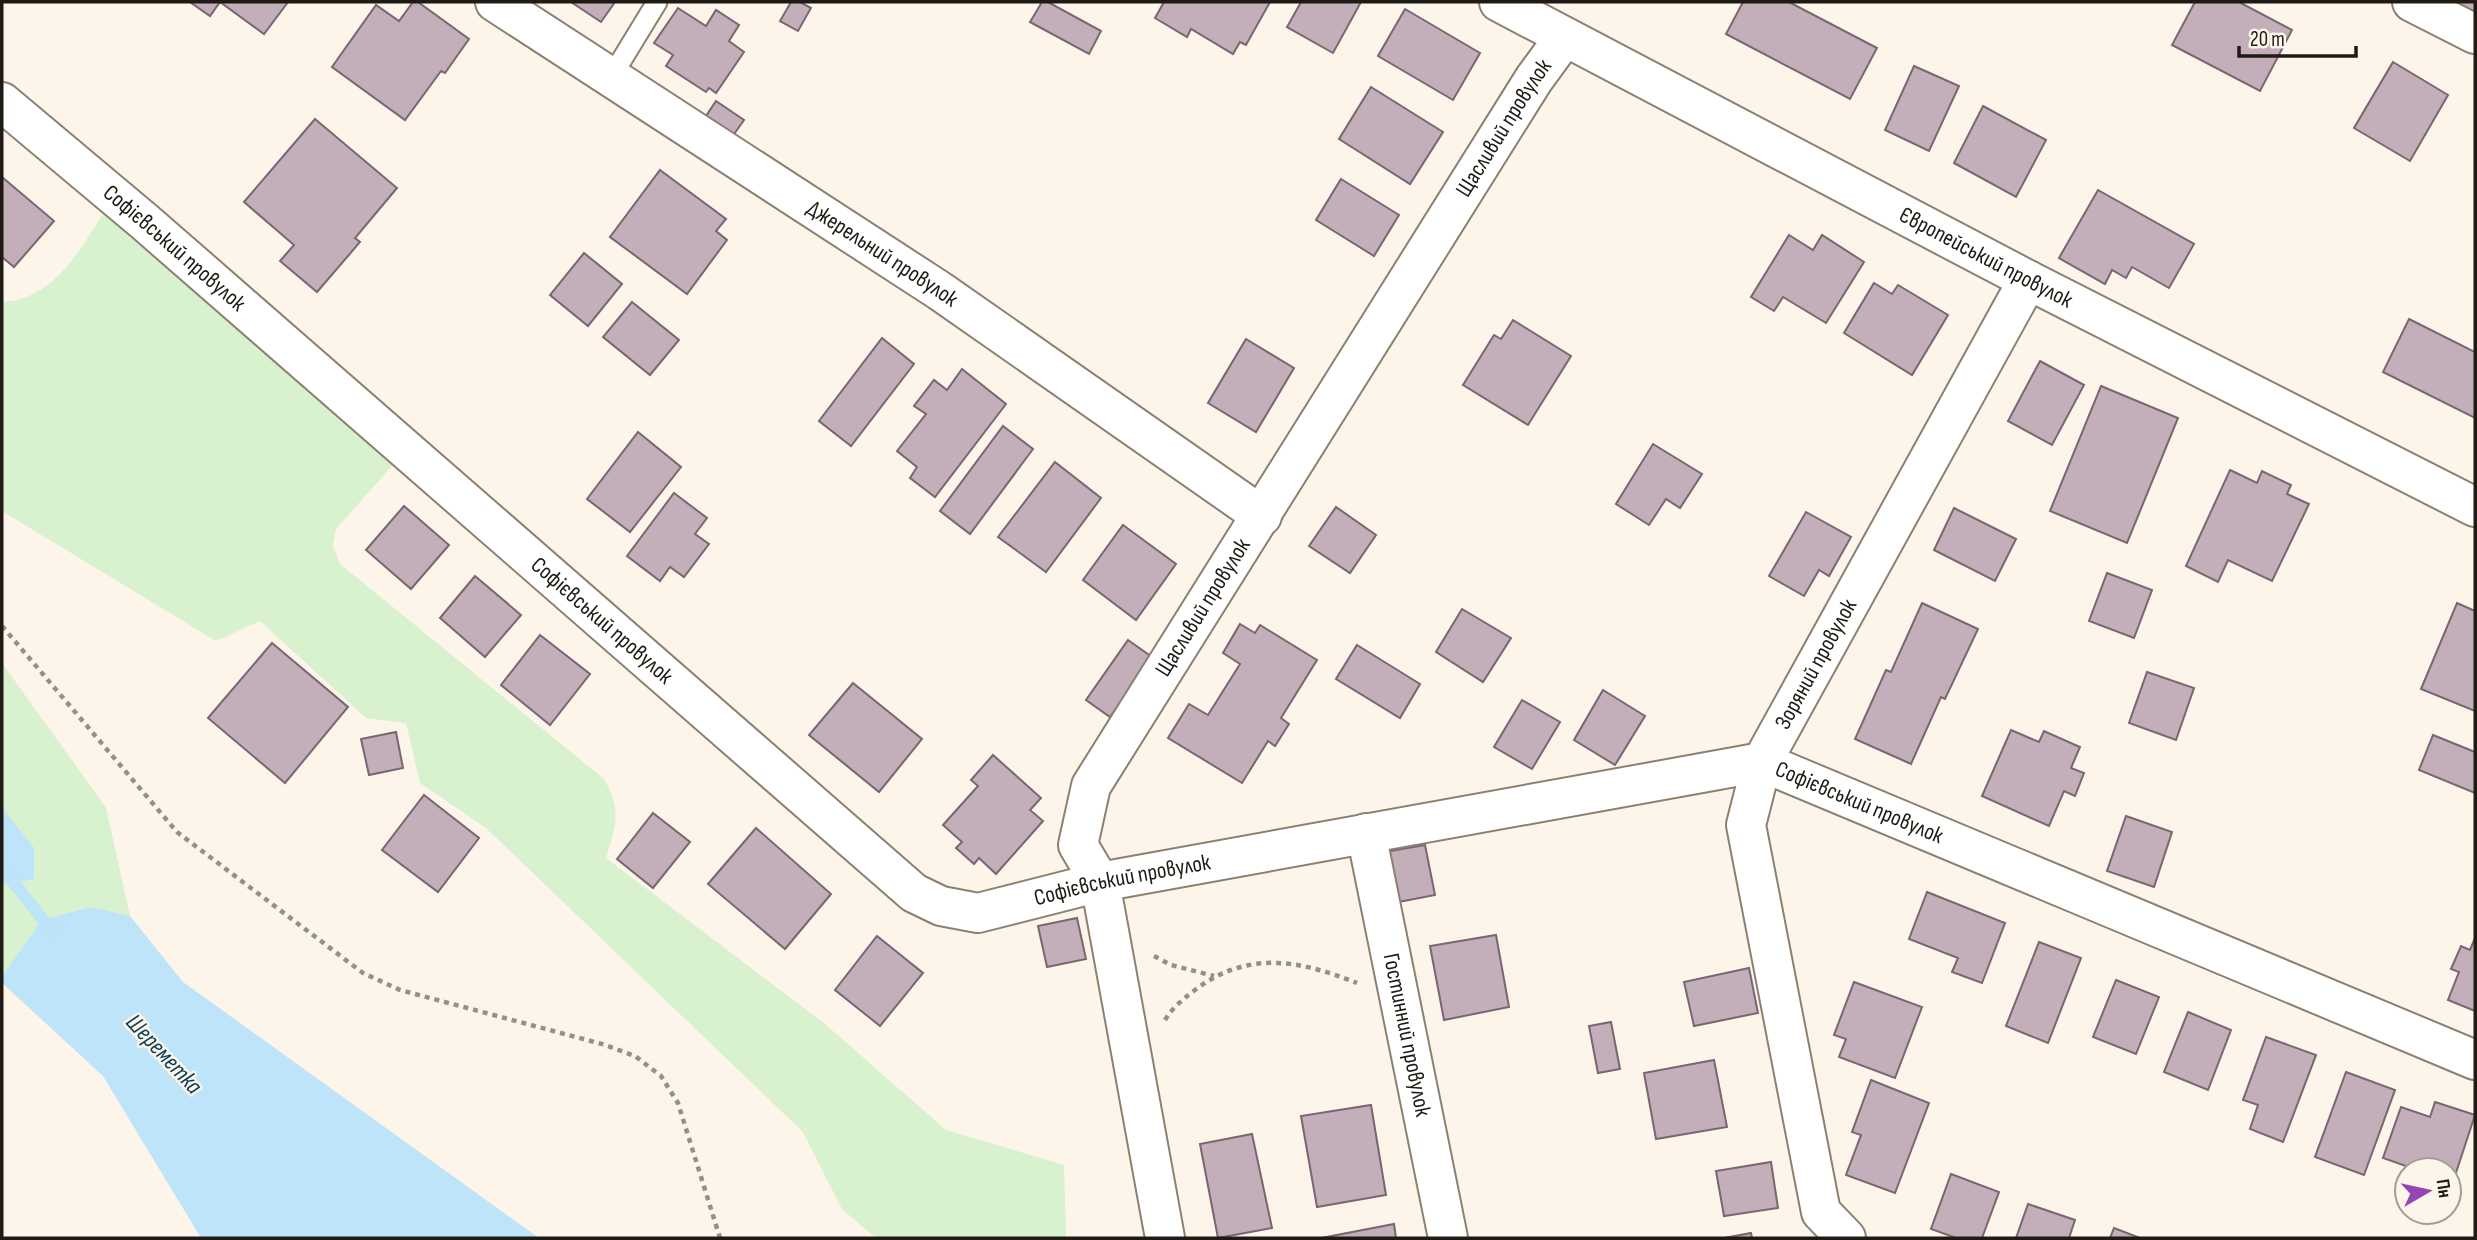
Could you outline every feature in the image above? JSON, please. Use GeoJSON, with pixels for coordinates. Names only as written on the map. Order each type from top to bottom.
{"type":"FeatureCollection","features":[{"type":"Feature","properties":{"kind":"street","name":"Джерельний провулок"},"geometry":{"type":"LineString","coordinates":[[495,2],[940,291],[1262,516]]}},
{"type":"Feature","properties":{"kind":"street","name":"Європейський провулок"},"geometry":{"type":"LineString","coordinates":[[1499,2],[2028,280],[2475,507]]}},
{"type":"Feature","properties":{"kind":"street"},"geometry":{"type":"LineString","coordinates":[[2412,2],[2475,34]]}},
{"type":"Feature","properties":{"kind":"street","name":"Щасливий провулок"},"geometry":{"type":"LineString","coordinates":[[1165,1238],[1100,882],[1078,845],[1091,786],[1534,79],[1564,38]]}},
{"type":"Feature","properties":{"kind":"street","name":"Софієвський провулок"},"geometry":{"type":"LineString","coordinates":[[2,102],[145,222],[914,893],[941,906],[978,913],[1100,882],[1762,762],[2475,1060]]}},
{"type":"Feature","properties":{"kind":"street","name":"Зоряний провулок"},"geometry":{"type":"LineString","coordinates":[[1846,1238],[1821,1212],[1746,825],[1762,762],[2028,280]]}},
{"type":"Feature","properties":{"kind":"street","name":"Гостинний провулок"},"geometry":{"type":"LineString","coordinates":[[1366,833],[1448,1238]]}},
{"type":"Feature","properties":{"kind":"lane"},"geometry":{"type":"LineString","coordinates":[[610,79],[657,2]]}},
{"type":"Feature","properties":{"kind":"path"},"geometry":{"type":"LineString","coordinates":[[2,626],[177,832],[363,973],[400,990],[602,1044],[635,1056],[661,1076],[678,1103],[720,1238]]}},
{"type":"Feature","properties":{"kind":"path"},"geometry":{"type":"LineString","coordinates":[[1109,933],[1171,965],[1214,976]]}},
{"type":"Feature","properties":{"kind":"path"},"geometry":{"type":"LineString","coordinates":[[1135,1073],[1173,1007],[1214,976],[1265,961],[1315,967],[1400,1000]]}},
{"type":"Feature","properties":{"kind":"green space"},"geometry":{"type":"Polygon","coordinates":[[[114,197],[406,450],[336,529],[333,546],[340,564],[604,779],[610,790],[616,818],[606,858],[825,1024],[946,1130],[1064,1165],[1066,1238],[876,1238],[842,1209],[803,1132],[486,828],[420,783],[406,723],[366,718],[260,621],[216,641],[2,511],[2,302],[22,299],[55,279],[81,248],[114,197]]]}},
{"type":"Feature","properties":{"kind":"green space"},"geometry":{"type":"Polygon","coordinates":[[[2,663],[106,808],[130,916],[90,907],[42,920],[2,976],[2,663]]]}},
{"type":"Feature","properties":{"kind":"water"},"geometry":{"type":"Polygon","coordinates":[[[2,808],[34,848],[34,879],[2,885],[2,808]]]}},
{"type":"Feature","properties":{"kind":"water"},"geometry":{"type":"Polygon","coordinates":[[[90,907],[130,916],[183,982],[539,1238],[201,1238],[103,1076],[2,983],[2,976],[42,920],[90,907]]]}},
{"type":"Feature","properties":{"kind":"building"},"geometry":{"type":"Polygon","coordinates":[[[190,2],[220,2],[210,16],[190,2]]]}},
{"type":"Feature","properties":{"kind":"building"},"geometry":{"type":"Polygon","coordinates":[[[220,2],[288,2],[264,34],[220,2]]]}},
{"type":"Feature","properties":{"kind":"building"},"geometry":{"type":"Polygon","coordinates":[[[413,2],[418,2],[469,39],[445,73],[441,71],[405,120],[332,67],[376,5],[399,21],[413,2]]]}},
{"type":"Feature","properties":{"kind":"building"},"geometry":{"type":"Polygon","coordinates":[[[571,2],[615,2],[601,22],[571,2]]]}},
{"type":"Feature","properties":{"kind":"building"},"geometry":{"type":"Polygon","coordinates":[[[791,2],[800,2],[811,8],[798,31],[780,21],[791,2]]]}},
{"type":"Feature","properties":{"kind":"building"},"geometry":{"type":"Polygon","coordinates":[[[1042,2],[1048,2],[1101,31],[1089,54],[1030,22],[1042,2]]]}},
{"type":"Feature","properties":{"kind":"building"},"geometry":{"type":"Polygon","coordinates":[[[1164,2],[1270,2],[1246,45],[1240,42],[1233,54],[1191,29],[1187,37],[1155,18],[1164,2]]]}},
{"type":"Feature","properties":{"kind":"building"},"geometry":{"type":"Polygon","coordinates":[[[1301,2],[1361,2],[1333,53],[1287,27],[1301,2]]]}},
{"type":"Feature","properties":{"kind":"building"},"geometry":{"type":"Polygon","coordinates":[[[1743,2],[1789,2],[1877,48],[1850,99],[1726,34],[1743,2]]]}},
{"type":"Feature","properties":{"kind":"building"},"geometry":{"type":"Polygon","coordinates":[[[2195,2],[2239,2],[2292,30],[2260,91],[2172,45],[2195,2]]]}},
{"type":"Feature","properties":{"kind":"building"},"geometry":{"type":"Polygon","coordinates":[[[2455,2],[2475,2],[2475,12],[2455,2]]]}},
{"type":"Feature","properties":{"kind":"building"},"geometry":{"type":"Polygon","coordinates":[[[678,8],[706,26],[716,10],[739,25],[729,41],[744,52],[716,93],[709,88],[706,92],[666,66],[673,55],[654,43],[678,8]]]}},
{"type":"Feature","properties":{"kind":"building"},"geometry":{"type":"Polygon","coordinates":[[[1405,9],[1480,53],[1453,100],[1378,56],[1405,9]]]}},
{"type":"Feature","properties":{"kind":"building"},"geometry":{"type":"Polygon","coordinates":[[[2393,62],[2448,95],[2410,161],[2354,128],[2393,62]]]}},
{"type":"Feature","properties":{"kind":"building"},"geometry":{"type":"Polygon","coordinates":[[[1914,66],[1959,86],[1929,151],[1885,130],[1914,66]]]}},
{"type":"Feature","properties":{"kind":"building"},"geometry":{"type":"Polygon","coordinates":[[[1371,87],[1443,132],[1410,184],[1339,139],[1371,87]]]}},
{"type":"Feature","properties":{"kind":"building"},"geometry":{"type":"Polygon","coordinates":[[[716,101],[744,120],[732,137],[704,119],[716,101]]]}},
{"type":"Feature","properties":{"kind":"building"},"geometry":{"type":"Polygon","coordinates":[[[1983,106],[2046,140],[2016,197],[1954,163],[1983,106]]]}},
{"type":"Feature","properties":{"kind":"building"},"geometry":{"type":"Polygon","coordinates":[[[315,119],[397,188],[355,238],[360,242],[317,292],[280,261],[294,245],[244,202],[315,119]]]}},
{"type":"Feature","properties":{"kind":"building"},"geometry":{"type":"Polygon","coordinates":[[[660,170],[726,219],[716,231],[727,240],[687,294],[610,237],[660,170]]]}},
{"type":"Feature","properties":{"kind":"building"},"geometry":{"type":"Polygon","coordinates":[[[2,177],[54,221],[14,267],[2,257],[2,177]]]}},
{"type":"Feature","properties":{"kind":"building"},"geometry":{"type":"Polygon","coordinates":[[[1341,179],[1399,215],[1374,256],[1316,220],[1341,179]]]}},
{"type":"Feature","properties":{"kind":"building"},"geometry":{"type":"Polygon","coordinates":[[[2098,190],[2194,244],[2169,288],[2132,267],[2126,278],[2112,270],[2105,284],[2059,258],[2098,190]]]}},
{"type":"Feature","properties":{"kind":"building"},"geometry":{"type":"Polygon","coordinates":[[[1789,235],[1813,250],[1822,235],[1864,262],[1826,323],[1783,297],[1774,311],[1751,297],[1789,235]]]}},
{"type":"Feature","properties":{"kind":"building"},"geometry":{"type":"Polygon","coordinates":[[[584,253],[622,284],[588,326],[550,295],[584,253]]]}},
{"type":"Feature","properties":{"kind":"building"},"geometry":{"type":"Polygon","coordinates":[[[1874,283],[1892,294],[1898,285],[1948,315],[1912,375],[1844,333],[1874,283]]]}},
{"type":"Feature","properties":{"kind":"building"},"geometry":{"type":"Polygon","coordinates":[[[632,302],[679,340],[650,375],[603,337],[632,302]]]}},
{"type":"Feature","properties":{"kind":"building"},"geometry":{"type":"Polygon","coordinates":[[[2409,319],[2475,352],[2475,418],[2383,372],[2409,319]]]}},
{"type":"Feature","properties":{"kind":"building"},"geometry":{"type":"Polygon","coordinates":[[[1513,320],[1571,356],[1528,425],[1463,385],[1494,335],[1501,339],[1513,320]]]}},
{"type":"Feature","properties":{"kind":"building"},"geometry":{"type":"Polygon","coordinates":[[[882,338],[914,364],[851,446],[819,421],[882,338]]]}},
{"type":"Feature","properties":{"kind":"building"},"geometry":{"type":"Polygon","coordinates":[[[1246,339],[1294,368],[1256,432],[1208,403],[1246,339]]]}},
{"type":"Feature","properties":{"kind":"building"},"geometry":{"type":"Polygon","coordinates":[[[2040,361],[2084,385],[2052,445],[2008,421],[2040,361]]]}},
{"type":"Feature","properties":{"kind":"building"},"geometry":{"type":"Polygon","coordinates":[[[962,369],[1006,404],[935,497],[910,478],[917,467],[897,451],[926,414],[914,406],[934,380],[947,390],[962,369]]]}},
{"type":"Feature","properties":{"kind":"building"},"geometry":{"type":"Polygon","coordinates":[[[2101,386],[2178,418],[2127,543],[2050,511],[2101,386]]]}},
{"type":"Feature","properties":{"kind":"building"},"geometry":{"type":"Polygon","coordinates":[[[1003,426],[1033,449],[970,534],[940,511],[1003,426]]]}},
{"type":"Feature","properties":{"kind":"building"},"geometry":{"type":"Polygon","coordinates":[[[638,432],[681,467],[630,532],[587,499],[638,432]]]}},
{"type":"Feature","properties":{"kind":"building"},"geometry":{"type":"Polygon","coordinates":[[[1653,444],[1702,474],[1680,508],[1666,499],[1649,525],[1616,504],[1653,444]]]}},
{"type":"Feature","properties":{"kind":"building"},"geometry":{"type":"Polygon","coordinates":[[[1055,462],[1101,498],[1046,572],[998,537],[1055,462]]]}},
{"type":"Feature","properties":{"kind":"building"},"geometry":{"type":"Polygon","coordinates":[[[2230,470],[2257,483],[2262,471],[2291,485],[2287,494],[2309,504],[2272,581],[2228,560],[2218,582],[2186,566],[2230,470]]]}},
{"type":"Feature","properties":{"kind":"building"},"geometry":{"type":"Polygon","coordinates":[[[674,493],[707,518],[695,534],[709,544],[684,577],[670,567],[660,581],[627,556],[674,493]]]}},
{"type":"Feature","properties":{"kind":"building"},"geometry":{"type":"Polygon","coordinates":[[[404,506],[449,545],[411,589],[366,550],[404,506]]]}},
{"type":"Feature","properties":{"kind":"building"},"geometry":{"type":"Polygon","coordinates":[[[1336,507],[1376,535],[1350,573],[1309,546],[1336,507]]]}},
{"type":"Feature","properties":{"kind":"building"},"geometry":{"type":"Polygon","coordinates":[[[1954,508],[2016,539],[1995,581],[1934,550],[1954,508]]]}},
{"type":"Feature","properties":{"kind":"building"},"geometry":{"type":"Polygon","coordinates":[[[1806,512],[1851,537],[1829,576],[1819,570],[1804,596],[1769,576],[1806,512]]]}},
{"type":"Feature","properties":{"kind":"building"},"geometry":{"type":"Polygon","coordinates":[[[1123,525],[1176,564],[1136,620],[1083,580],[1123,525]]]}},
{"type":"Feature","properties":{"kind":"building"},"geometry":{"type":"Polygon","coordinates":[[[2107,573],[2152,590],[2134,638],[2089,621],[2107,573]]]}},
{"type":"Feature","properties":{"kind":"building"},"geometry":{"type":"Polygon","coordinates":[[[475,576],[521,615],[485,657],[440,618],[475,576]]]}},
{"type":"Feature","properties":{"kind":"building"},"geometry":{"type":"Polygon","coordinates":[[[1922,603],[1978,629],[1945,699],[1941,697],[1911,764],[1855,739],[1886,670],[1891,672],[1922,603]]]}},
{"type":"Feature","properties":{"kind":"building"},"geometry":{"type":"Polygon","coordinates":[[[2457,603],[2475,611],[2475,711],[2421,689],[2457,603]]]}},
{"type":"Feature","properties":{"kind":"building"},"geometry":{"type":"Polygon","coordinates":[[[1462,609],[1511,638],[1483,682],[1436,652],[1462,609]]]}},
{"type":"Feature","properties":{"kind":"building"},"geometry":{"type":"Polygon","coordinates":[[[1240,624],[1255,633],[1260,625],[1317,660],[1281,718],[1289,724],[1275,746],[1268,741],[1242,783],[1168,738],[1189,704],[1208,715],[1240,664],[1223,653],[1240,624]]]}},
{"type":"Feature","properties":{"kind":"building"},"geometry":{"type":"Polygon","coordinates":[[[540,635],[590,674],[550,725],[501,685],[540,635]]]}},
{"type":"Feature","properties":{"kind":"building"},"geometry":{"type":"Polygon","coordinates":[[[1128,640],[1152,657],[1110,717],[1086,700],[1128,640]]]}},
{"type":"Feature","properties":{"kind":"building"},"geometry":{"type":"Polygon","coordinates":[[[272,643],[348,707],[285,783],[208,718],[272,643]]]}},
{"type":"Feature","properties":{"kind":"building"},"geometry":{"type":"Polygon","coordinates":[[[1357,645],[1420,684],[1400,718],[1336,679],[1357,645]]]}},
{"type":"Feature","properties":{"kind":"building"},"geometry":{"type":"Polygon","coordinates":[[[2147,672],[2194,688],[2176,740],[2129,723],[2147,672]]]}},
{"type":"Feature","properties":{"kind":"building"},"geometry":{"type":"Polygon","coordinates":[[[853,683],[922,739],[879,792],[809,735],[853,683]]]}},
{"type":"Feature","properties":{"kind":"building"},"geometry":{"type":"Polygon","coordinates":[[[1603,690],[1645,716],[1615,765],[1574,740],[1603,690]]]}},
{"type":"Feature","properties":{"kind":"building"},"geometry":{"type":"Polygon","coordinates":[[[1522,700],[1560,722],[1532,769],[1494,747],[1522,700]]]}},
{"type":"Feature","properties":{"kind":"building"},"geometry":{"type":"Polygon","coordinates":[[[2011,730],[2039,742],[2044,731],[2080,747],[2071,768],[2084,773],[2075,796],[2064,791],[2049,826],[1982,796],[2011,730]]]}},
{"type":"Feature","properties":{"kind":"building"},"geometry":{"type":"Polygon","coordinates":[[[396,732],[403,768],[369,775],[361,739],[396,732]]]}},
{"type":"Feature","properties":{"kind":"building"},"geometry":{"type":"Polygon","coordinates":[[[2433,735],[2475,752],[2475,793],[2419,770],[2433,735]]]}},
{"type":"Feature","properties":{"kind":"building"},"geometry":{"type":"Polygon","coordinates":[[[993,755],[1041,798],[1030,810],[1043,821],[996,874],[979,858],[974,864],[956,848],[962,842],[943,825],[978,786],[971,780],[993,755]]]}},
{"type":"Feature","properties":{"kind":"building"},"geometry":{"type":"Polygon","coordinates":[[[424,795],[479,838],[438,892],[382,850],[424,795]]]}},
{"type":"Feature","properties":{"kind":"building"},"geometry":{"type":"Polygon","coordinates":[[[653,813],[690,842],[653,888],[617,859],[653,813]]]}},
{"type":"Feature","properties":{"kind":"building"},"geometry":{"type":"Polygon","coordinates":[[[2126,816],[2172,832],[2154,887],[2107,871],[2126,816]]]}},
{"type":"Feature","properties":{"kind":"building"},"geometry":{"type":"Polygon","coordinates":[[[756,828],[831,894],[785,949],[708,884],[756,828]]]}},
{"type":"Feature","properties":{"kind":"building"},"geometry":{"type":"Polygon","coordinates":[[[1425,845],[1435,895],[1388,904],[1379,853],[1425,845]]]}},
{"type":"Feature","properties":{"kind":"building"},"geometry":{"type":"Polygon","coordinates":[[[1927,892],[2005,923],[1982,983],[1952,972],[1958,958],[1909,939],[1927,892]]]}},
{"type":"Feature","properties":{"kind":"building"},"geometry":{"type":"Polygon","coordinates":[[[1077,918],[1086,959],[1047,967],[1038,926],[1077,918]]]}},
{"type":"Feature","properties":{"kind":"building"},"geometry":{"type":"Polygon","coordinates":[[[1496,935],[1509,1007],[1444,1020],[1430,946],[1496,935]]]}},
{"type":"Feature","properties":{"kind":"building"},"geometry":{"type":"Polygon","coordinates":[[[877,936],[923,973],[880,1026],[835,990],[877,936]]]}},
{"type":"Feature","properties":{"kind":"building"},"geometry":{"type":"Polygon","coordinates":[[[2475,938],[2475,1011],[2448,1000],[2459,972],[2451,969],[2461,946],[2470,950],[2475,938]]]}},
{"type":"Feature","properties":{"kind":"building"},"geometry":{"type":"Polygon","coordinates":[[[2039,942],[2081,958],[2048,1043],[2006,1026],[2039,942]]]}},
{"type":"Feature","properties":{"kind":"building"},"geometry":{"type":"Polygon","coordinates":[[[1749,968],[1758,1013],[1694,1026],[1684,982],[1749,968]]]}},
{"type":"Feature","properties":{"kind":"building"},"geometry":{"type":"Polygon","coordinates":[[[2116,980],[2159,997],[2136,1054],[2093,1037],[2116,980]]]}},
{"type":"Feature","properties":{"kind":"building"},"geometry":{"type":"Polygon","coordinates":[[[1854,982],[1922,1007],[1895,1078],[1839,1057],[1846,1039],[1834,1035],[1854,982]]]}},
{"type":"Feature","properties":{"kind":"building"},"geometry":{"type":"Polygon","coordinates":[[[2188,1012],[2231,1030],[2208,1090],[2164,1072],[2188,1012]]]}},
{"type":"Feature","properties":{"kind":"building"},"geometry":{"type":"Polygon","coordinates":[[[1611,1022],[1620,1069],[1598,1073],[1589,1026],[1611,1022]]]}},
{"type":"Feature","properties":{"kind":"building"},"geometry":{"type":"Polygon","coordinates":[[[2266,1037],[2316,1055],[2283,1142],[2250,1129],[2258,1105],[2243,1100],[2266,1037]]]}},
{"type":"Feature","properties":{"kind":"building"},"geometry":{"type":"Polygon","coordinates":[[[1714,1060],[1727,1127],[1656,1139],[1644,1073],[1714,1060]]]}},
{"type":"Feature","properties":{"kind":"building"},"geometry":{"type":"Polygon","coordinates":[[[2346,1072],[2395,1090],[2364,1175],[2315,1157],[2346,1072]]]}},
{"type":"Feature","properties":{"kind":"building"},"geometry":{"type":"Polygon","coordinates":[[[1871,1080],[1929,1103],[1895,1193],[1846,1175],[1861,1135],[1852,1132],[1871,1080]]]}},
{"type":"Feature","properties":{"kind":"building"},"geometry":{"type":"Polygon","coordinates":[[[2435,1102],[2475,1115],[2462,1156],[2393,1156],[2393,1162],[2383,1158],[2401,1107],[2430,1117],[2435,1102]]]}},
{"type":"Feature","properties":{"kind":"building"},"geometry":{"type":"Polygon","coordinates":[[[1371,1105],[1386,1195],[1317,1207],[1301,1116],[1371,1105]]]}},
{"type":"Feature","properties":{"kind":"building"},"geometry":{"type":"Polygon","coordinates":[[[1252,1134],[1272,1228],[1218,1238],[1200,1144],[1252,1134]]]}},
{"type":"Feature","properties":{"kind":"building"},"geometry":{"type":"Polygon","coordinates":[[[1771,1162],[1778,1208],[1724,1216],[1716,1171],[1771,1162]]]}},
{"type":"Feature","properties":{"kind":"building"},"geometry":{"type":"Polygon","coordinates":[[[1951,1174],[1999,1192],[1982,1238],[1956,1238],[1931,1229],[1951,1174]]]}},
{"type":"Feature","properties":{"kind":"building"},"geometry":{"type":"Polygon","coordinates":[[[2028,1204],[2075,1220],[2069,1238],[2016,1238],[2028,1204]]]}},
{"type":"Feature","properties":{"kind":"building"},"geometry":{"type":"Polygon","coordinates":[[[1394,1224],[1396,1238],[1321,1238],[1394,1224]]]}},
{"type":"Feature","properties":{"kind":"building"},"geometry":{"type":"Polygon","coordinates":[[[2114,1228],[2140,1238],[2110,1238],[2114,1228]]]}},
{"type":"Feature","properties":{"kind":"building"},"geometry":{"type":"Polygon","coordinates":[[[1751,1233],[1752,1238],[1724,1238],[1751,1233]]]}},
{"type":"Feature","properties":{"kind":"waterway","name":"Шереметка"},"geometry":{"type":"LineString","coordinates":[[2,868],[52,931]]}}]}
